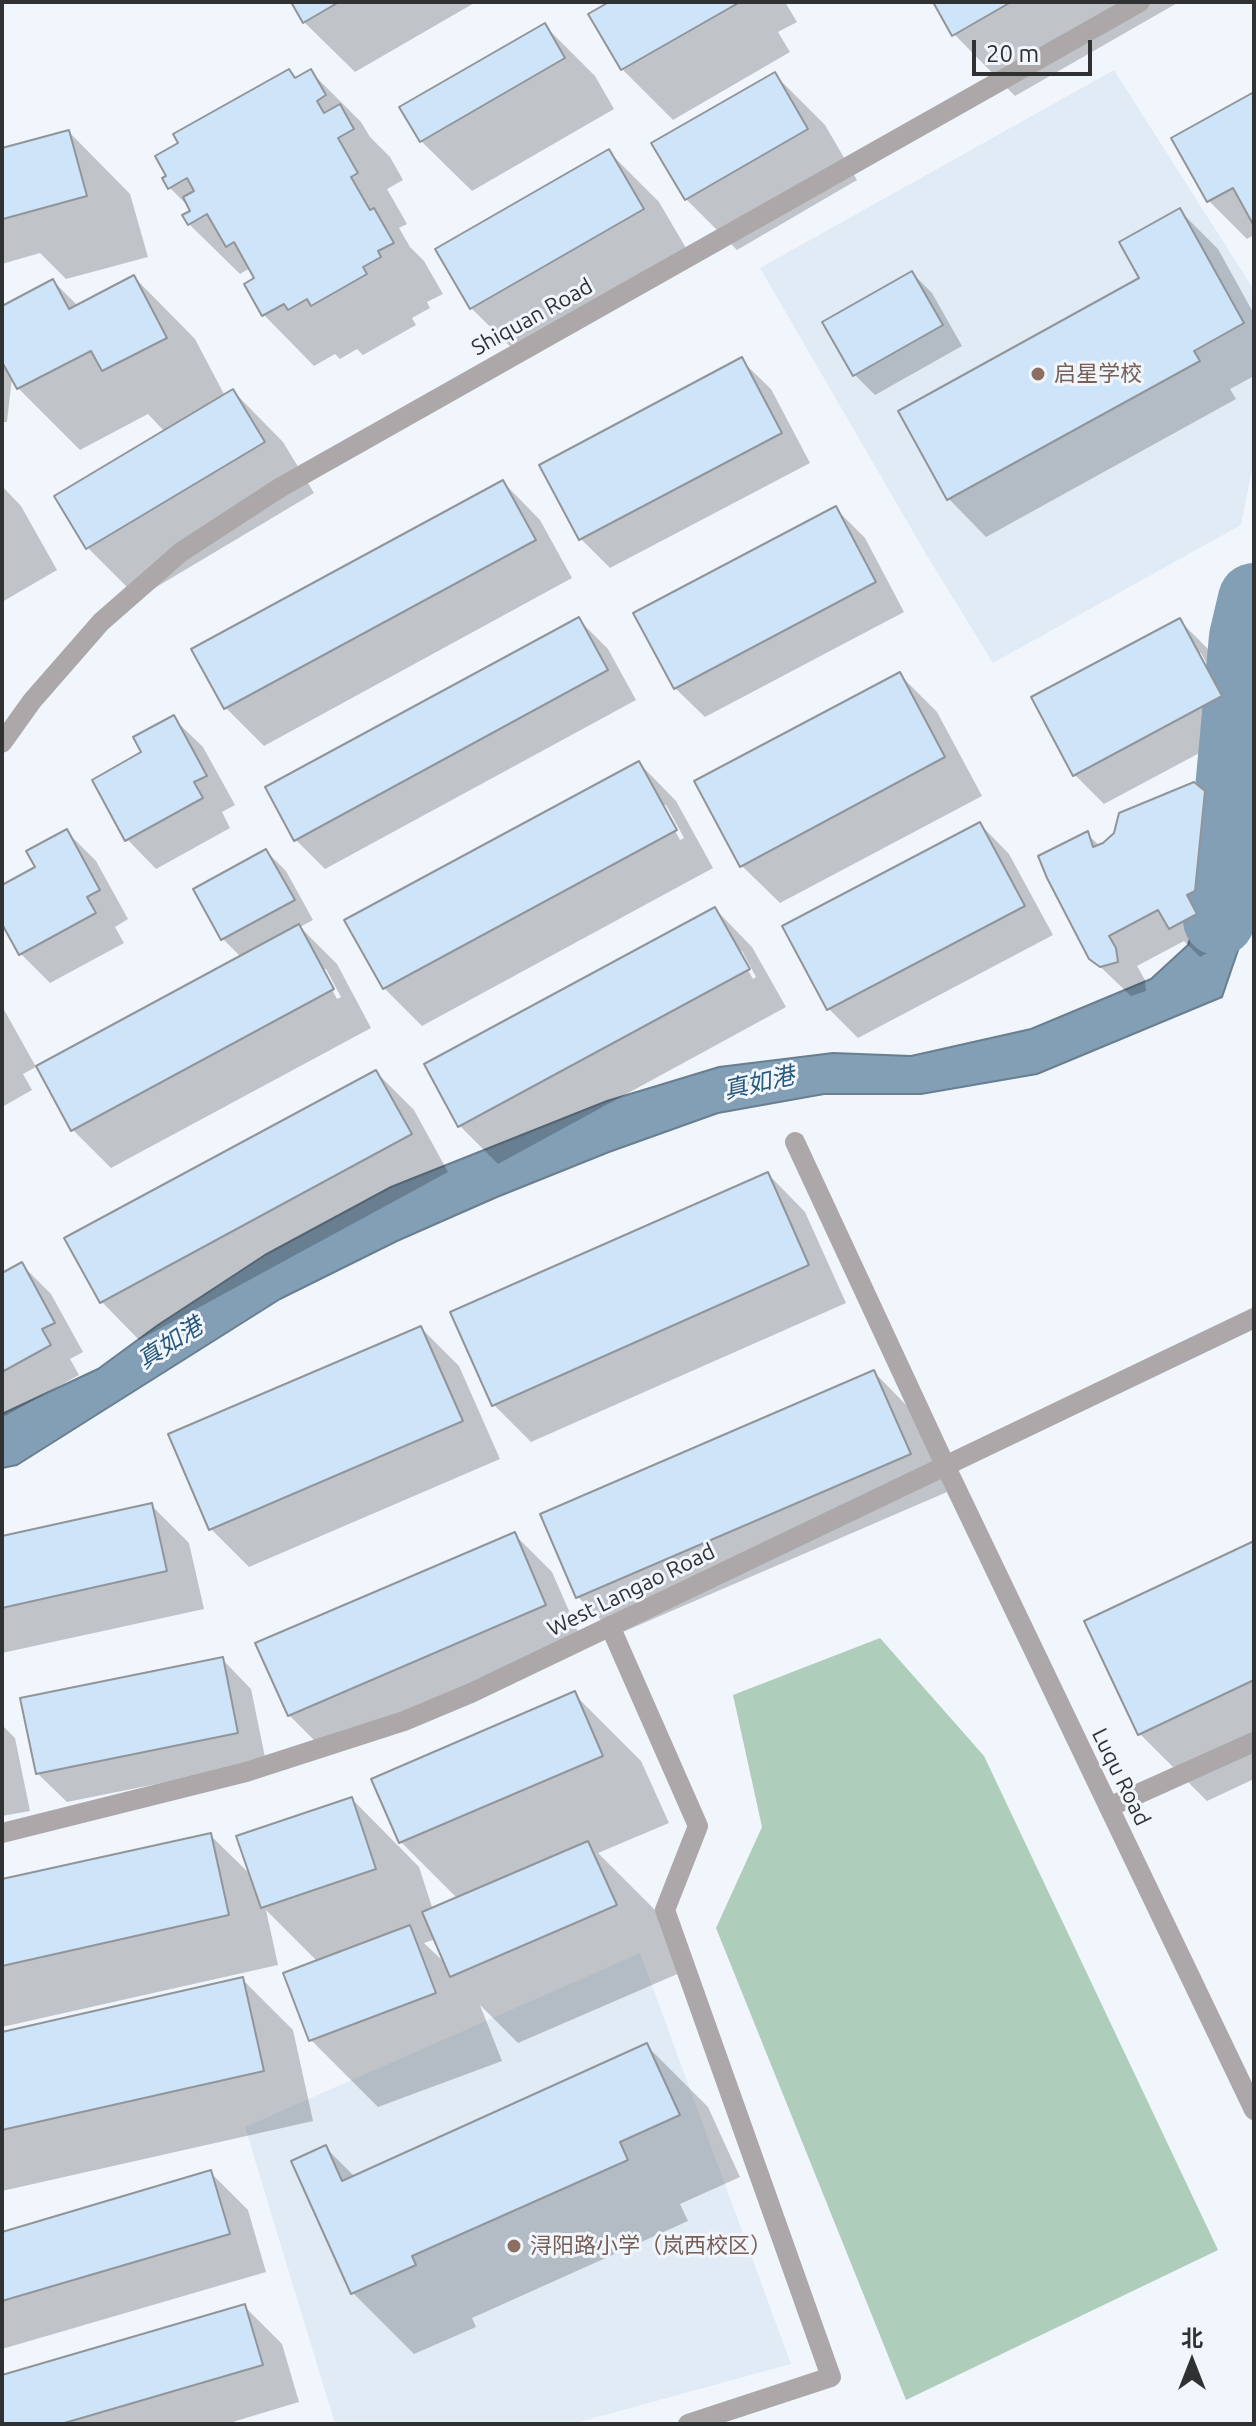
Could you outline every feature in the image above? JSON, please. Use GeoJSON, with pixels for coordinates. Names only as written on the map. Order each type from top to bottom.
{"type":"FeatureCollection","features":[{"type":"Feature","properties":{"kind":"street","name":"Shiquan Road"},"geometry":{"type":"LineString","coordinates":[[2,743],[32,701],[101,622],[181,552],[281,487],[1140,2]]}},
{"type":"Feature","properties":{"kind":"street","name":"Luqu Road"},"geometry":{"type":"LineString","coordinates":[[795,1142],[945,1465],[1254,2110]]}},
{"type":"Feature","properties":{"kind":"street","name":"West Langao Road"},"geometry":{"type":"LineString","coordinates":[[2,1833],[246,1772],[404,1721],[471,1693],[1254,1318]]}},
{"type":"Feature","properties":{"kind":"street"},"geometry":{"type":"LineString","coordinates":[[610,1626],[698,1826],[665,1910],[831,2377],[688,2424]]}},
{"type":"Feature","properties":{"kind":"street"},"geometry":{"type":"LineString","coordinates":[[1109,1807],[1254,1742]]}},
{"type":"Feature","properties":{"kind":"shaded area","name":"启星学校"},"geometry":{"type":"Polygon","coordinates":[[[1114,70],[1254,290],[1254,459],[1241,525],[993,663],[760,268],[1114,70]]]}},
{"type":"Feature","properties":{"kind":"shaded area","name":"浔阳路小学（岚西校区）"},"geometry":{"type":"Polygon","coordinates":[[[640,1953],[791,2364],[572,2424],[335,2424],[245,2127],[640,1953]]]}},
{"type":"Feature","properties":{"kind":"green space"},"geometry":{"type":"Polygon","coordinates":[[[880,1638],[984,1756],[1218,2250],[906,2400],[716,1928],[762,1827],[733,1695],[880,1638]]]}},
{"type":"Feature","properties":{"kind":"water"},"geometry":{"type":"Polygon","coordinates":[[[1254,577],[1254,881],[1247,924],[1222,997],[1037,1074],[921,1094],[824,1094],[718,1113],[609,1152],[397,1241],[280,1299],[17,1465],[2,1468],[2,1414],[98,1369],[158,1325],[265,1255],[391,1187],[607,1101],[719,1067],[833,1053],[911,1056],[1031,1029],[1151,979],[1188,945],[1229,822],[1254,577]]]}},
{"type":"Feature","properties":{"kind":"building"},"geometry":{"type":"Polygon","coordinates":[[[291,2],[339,2],[303,23],[291,2]]]}},
{"type":"Feature","properties":{"kind":"building"},"geometry":{"type":"Polygon","coordinates":[[[609,2],[740,2],[621,70],[588,14],[609,2]]]}},
{"type":"Feature","properties":{"kind":"building"},"geometry":{"type":"Polygon","coordinates":[[[933,2],[1011,2],[952,36],[933,2]]]}},
{"type":"Feature","properties":{"kind":"building"},"geometry":{"type":"Polygon","coordinates":[[[545,23],[565,58],[420,142],[399,107],[545,23]]]}},
{"type":"Feature","properties":{"kind":"building"},"geometry":{"type":"Polygon","coordinates":[[[289,69],[295,78],[311,69],[326,95],[317,101],[324,113],[340,104],[354,129],[338,138],[358,173],[351,177],[394,243],[378,251],[381,257],[363,267],[367,274],[311,306],[307,299],[288,310],[284,304],[262,316],[244,284],[254,278],[234,242],[226,247],[207,214],[188,225],[182,215],[190,211],[183,197],[194,191],[187,178],[168,189],[162,178],[166,176],[155,156],[178,143],[173,134],[289,69]]]}},
{"type":"Feature","properties":{"kind":"building"},"geometry":{"type":"Polygon","coordinates":[[[775,72],[808,129],[685,200],[651,143],[775,72]]]}},
{"type":"Feature","properties":{"kind":"building"},"geometry":{"type":"Polygon","coordinates":[[[1254,92],[1254,226],[1233,188],[1207,202],[1171,138],[1254,92]]]}},
{"type":"Feature","properties":{"kind":"building"},"geometry":{"type":"Polygon","coordinates":[[[69,130],[87,196],[3,219],[2,148],[69,130]]]}},
{"type":"Feature","properties":{"kind":"building"},"geometry":{"type":"Polygon","coordinates":[[[609,149],[644,209],[470,309],[435,249],[609,149]]]}},
{"type":"Feature","properties":{"kind":"building"},"geometry":{"type":"Polygon","coordinates":[[[1180,208],[1244,323],[1194,351],[1200,361],[947,500],[898,411],[1139,278],[1119,242],[1180,208]]]}},
{"type":"Feature","properties":{"kind":"building"},"geometry":{"type":"Polygon","coordinates":[[[912,271],[943,325],[853,376],[822,322],[912,271]]]}},
{"type":"Feature","properties":{"kind":"building"},"geometry":{"type":"Polygon","coordinates":[[[134,275],[167,338],[102,371],[91,351],[17,389],[2,362],[2,306],[53,279],[69,309],[134,275]]]}},
{"type":"Feature","properties":{"kind":"building"},"geometry":{"type":"Polygon","coordinates":[[[742,357],[782,433],[579,540],[539,465],[742,357]]]}},
{"type":"Feature","properties":{"kind":"building"},"geometry":{"type":"Polygon","coordinates":[[[233,389],[265,442],[86,549],[54,496],[233,389]]]}},
{"type":"Feature","properties":{"kind":"building"},"geometry":{"type":"Polygon","coordinates":[[[503,480],[536,540],[224,709],[191,649],[503,480]]]}},
{"type":"Feature","properties":{"kind":"building"},"geometry":{"type":"Polygon","coordinates":[[[836,506],[876,582],[674,689],[633,613],[836,506]]]}},
{"type":"Feature","properties":{"kind":"building"},"geometry":{"type":"Polygon","coordinates":[[[579,617],[608,670],[294,841],[265,787],[579,617]]]}},
{"type":"Feature","properties":{"kind":"building"},"geometry":{"type":"Polygon","coordinates":[[[1180,618],[1222,696],[1073,776],[1031,697],[1180,618]]]}},
{"type":"Feature","properties":{"kind":"building"},"geometry":{"type":"Polygon","coordinates":[[[900,672],[945,757],[740,867],[694,781],[900,672]]]}},
{"type":"Feature","properties":{"kind":"building"},"geometry":{"type":"Polygon","coordinates":[[[174,715],[207,776],[194,782],[203,798],[125,841],[92,780],[141,752],[133,737],[174,715]]]}},
{"type":"Feature","properties":{"kind":"building"},"geometry":{"type":"Polygon","coordinates":[[[639,761],[677,830],[383,989],[344,920],[639,761]]]}},
{"type":"Feature","properties":{"kind":"building"},"geometry":{"type":"Polygon","coordinates":[[[1194,782],[1205,791],[1195,891],[1187,895],[1197,914],[1169,929],[1158,910],[1109,936],[1116,948],[1118,962],[1100,967],[1089,959],[1038,856],[1088,831],[1093,847],[1103,843],[1114,833],[1119,813],[1194,782]]]}},
{"type":"Feature","properties":{"kind":"building"},"geometry":{"type":"Polygon","coordinates":[[[980,822],[1025,906],[827,1010],[782,926],[980,822]]]}},
{"type":"Feature","properties":{"kind":"building"},"geometry":{"type":"Polygon","coordinates":[[[67,829],[100,890],[87,897],[96,913],[19,955],[2,924],[2,885],[35,867],[26,851],[67,829]]]}},
{"type":"Feature","properties":{"kind":"building"},"geometry":{"type":"Polygon","coordinates":[[[266,849],[295,900],[221,940],[193,889],[266,849]]]}},
{"type":"Feature","properties":{"kind":"building"},"geometry":{"type":"Polygon","coordinates":[[[715,907],[750,969],[458,1127],[424,1064],[715,907]]]}},
{"type":"Feature","properties":{"kind":"building"},"geometry":{"type":"Polygon","coordinates":[[[299,924],[334,989],[71,1131],[36,1066],[299,924]]]}},
{"type":"Feature","properties":{"kind":"building"},"geometry":{"type":"Polygon","coordinates":[[[376,1070],[412,1134],[100,1303],[64,1238],[376,1070]]]}},
{"type":"Feature","properties":{"kind":"building"},"geometry":{"type":"Polygon","coordinates":[[[768,1172],[809,1265],[492,1406],[450,1312],[768,1172]]]}},
{"type":"Feature","properties":{"kind":"building"},"geometry":{"type":"Polygon","coordinates":[[[22,1262],[55,1323],[42,1329],[51,1345],[2,1372],[2,1273],[22,1262]]]}},
{"type":"Feature","properties":{"kind":"building"},"geometry":{"type":"Polygon","coordinates":[[[421,1326],[463,1421],[209,1530],[168,1434],[421,1326]]]}},
{"type":"Feature","properties":{"kind":"building"},"geometry":{"type":"Polygon","coordinates":[[[874,1370],[911,1454],[576,1598],[540,1514],[874,1370]]]}},
{"type":"Feature","properties":{"kind":"building"},"geometry":{"type":"Polygon","coordinates":[[[152,1503],[167,1571],[2,1608],[2,1536],[152,1503]]]}},
{"type":"Feature","properties":{"kind":"building"},"geometry":{"type":"Polygon","coordinates":[[[515,1532],[546,1605],[288,1716],[255,1643],[515,1532]]]}},
{"type":"Feature","properties":{"kind":"building"},"geometry":{"type":"Polygon","coordinates":[[[1254,1541],[1254,1680],[1138,1735],[1084,1621],[1254,1541]]]}},
{"type":"Feature","properties":{"kind":"building"},"geometry":{"type":"Polygon","coordinates":[[[223,1657],[238,1733],[36,1774],[20,1698],[223,1657]]]}},
{"type":"Feature","properties":{"kind":"building"},"geometry":{"type":"Polygon","coordinates":[[[575,1691],[603,1756],[399,1843],[371,1779],[575,1691]]]}},
{"type":"Feature","properties":{"kind":"building"},"geometry":{"type":"Polygon","coordinates":[[[352,1797],[376,1869],[261,1908],[236,1836],[352,1797]]]}},
{"type":"Feature","properties":{"kind":"building"},"geometry":{"type":"Polygon","coordinates":[[[211,1833],[229,1915],[2,1966],[2,1879],[211,1833]]]}},
{"type":"Feature","properties":{"kind":"building"},"geometry":{"type":"Polygon","coordinates":[[[588,1841],[617,1905],[450,1977],[422,1912],[588,1841]]]}},
{"type":"Feature","properties":{"kind":"building"},"geometry":{"type":"Polygon","coordinates":[[[410,1925],[436,1993],[309,2041],[283,1973],[410,1925]]]}},
{"type":"Feature","properties":{"kind":"building"},"geometry":{"type":"Polygon","coordinates":[[[243,1977],[264,2071],[2,2130],[2,2032],[243,1977]]]}},
{"type":"Feature","properties":{"kind":"building"},"geometry":{"type":"Polygon","coordinates":[[[647,2043],[680,2115],[620,2142],[628,2160],[412,2256],[416,2265],[351,2294],[291,2161],[326,2145],[342,2181],[647,2043]]]}},
{"type":"Feature","properties":{"kind":"building"},"geometry":{"type":"Polygon","coordinates":[[[211,2170],[230,2234],[2,2301],[2,2232],[211,2170]]]}},
{"type":"Feature","properties":{"kind":"building"},"geometry":{"type":"Polygon","coordinates":[[[245,2304],[263,2365],[61,2424],[2,2424],[2,2375],[245,2304]]]}},
{"type":"Feature","properties":{"kind":"waterway","name":"真如港"},"geometry":{"type":"LineString","coordinates":[[1219,920],[1245,637],[1254,599]]}},
{"type":"Feature","properties":{"kind":"place","name":"启星学校"},"geometry":{"type":"Point","coordinates":[1038,374]}},
{"type":"Feature","properties":{"kind":"place","name":"浔阳路小学（岚西校区）"},"geometry":{"type":"Point","coordinates":[514,2246]}}]}
